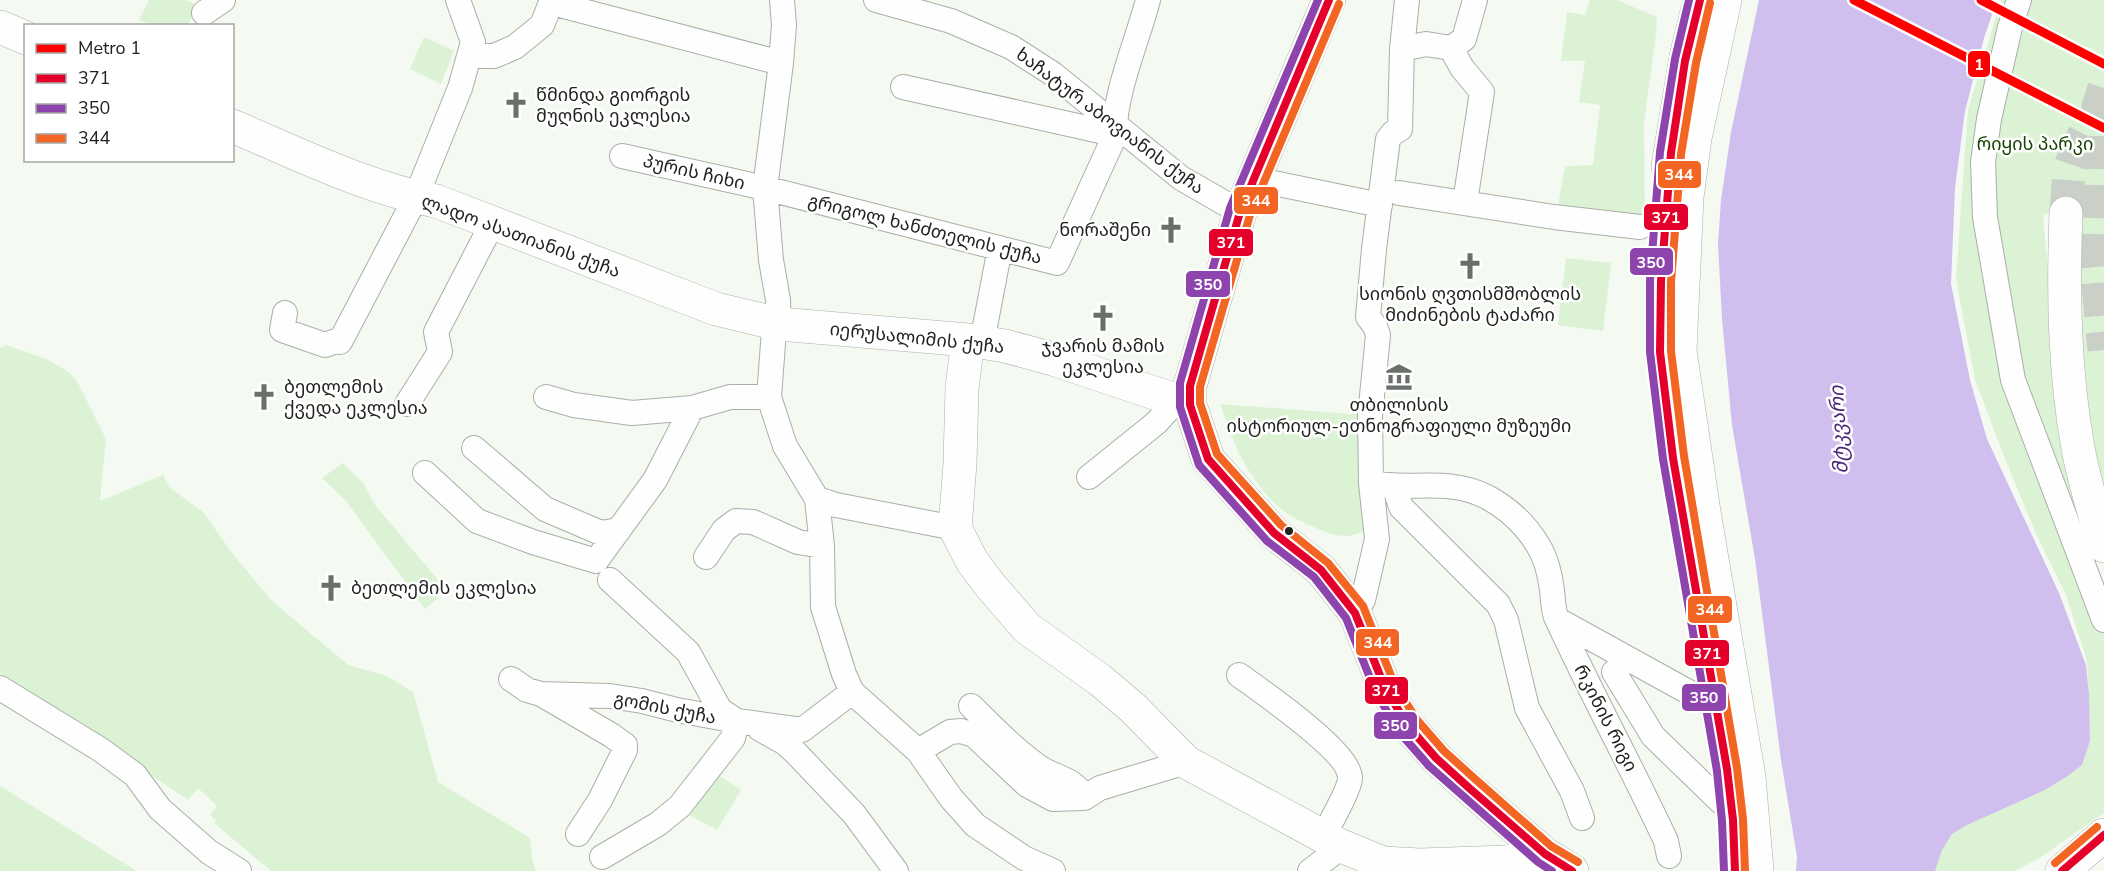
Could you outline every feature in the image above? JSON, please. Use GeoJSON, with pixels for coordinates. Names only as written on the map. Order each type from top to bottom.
{"type":"FeatureCollection","features":[{"type":"Feature","properties":{"kind":"main road"},"geometry":{"type":"LineString","coordinates":[[1329,0],[1240,212],[1184,403],[1208,459],[1275,533],[1321,570],[1355,613],[1385,688],[1408,726],[1436,758],[1559,863]]}},
{"type":"Feature","properties":{"kind":"main road"},"geometry":{"type":"LineString","coordinates":[[1700,0],[1684,67],[1668,163],[1660,341],[1671,440],[1728,771],[1735,832],[1735,871]]}},
{"type":"Feature","properties":{"kind":"main road"},"geometry":{"type":"LineString","coordinates":[[1725,0],[1695,138],[1685,219],[1680,351],[1685,395],[1749,777],[1757,871]]}},
{"type":"Feature","properties":{"kind":"main road"},"geometry":{"type":"LineString","coordinates":[[0,27],[24,37]]}},
{"type":"Feature","properties":{"kind":"main road","name":"ლადო ასათიანის ქუჩა"},"geometry":{"type":"LineString","coordinates":[[234,127],[342,171],[403,194],[436,201],[493,222],[716,309],[779,324]]}},
{"type":"Feature","properties":{"kind":"main road"},"geometry":{"type":"LineString","coordinates":[[2066,213],[2065,330],[2070,400],[2087,491],[2104,546]]}},
{"type":"Feature","properties":{"kind":"main road","name":"იერუსალიმის ქუჩა"},"geometry":{"type":"LineString","coordinates":[[779,324],[975,341],[1030,352],[1184,403]]}},
{"type":"Feature","properties":{"kind":"main road"},"geometry":{"type":"LineString","coordinates":[[975,341],[962,388],[955,528],[972,561],[1027,628],[1100,680],[1132,708],[1186,762],[1331,841],[1383,863],[1392,864],[1559,863]]}},
{"type":"Feature","properties":{"kind":"main road"},"geometry":{"type":"LineString","coordinates":[[2080,863],[2104,835]]}},
{"type":"Feature","properties":{"kind":"street"},"geometry":{"type":"LineString","coordinates":[[285,313],[282,330],[325,345],[336,340],[340,342],[416,197],[460,88],[473,42],[458,0]]}},
{"type":"Feature","properties":{"kind":"street"},"geometry":{"type":"LineString","coordinates":[[782,0],[784,25],[781,63],[765,188],[779,324],[774,330],[770,397],[785,446],[817,499],[822,546],[823,607],[852,692],[918,751],[951,798],[975,825],[1024,858],[1053,871]]}},
{"type":"Feature","properties":{"kind":"street","name":"ხაჩატურ აბოვიანის ქუჩა"},"geometry":{"type":"LineString","coordinates":[[876,0],[951,21],[1011,47],[1053,74],[1181,178],[1240,212]]}},
{"type":"Feature","properties":{"kind":"street"},"geometry":{"type":"LineString","coordinates":[[1355,613],[1363,600],[1377,539],[1383,485],[1370,416],[1377,335],[1376,326],[1368,317],[1374,249],[1389,199],[1389,139],[1400,129],[1402,49],[1407,0]]}},
{"type":"Feature","properties":{"kind":"street"},"geometry":{"type":"LineString","coordinates":[[1402,49],[1426,44],[1451,48],[1464,39],[1474,0]]}},
{"type":"Feature","properties":{"kind":"street"},"geometry":{"type":"LineString","coordinates":[[2019,0],[2010,27],[1989,120],[1983,162],[1985,217],[2013,380],[2104,620]]}},
{"type":"Feature","properties":{"kind":"street","name":"გრიგოლ ხანძთელის ქუჩა"},"geometry":{"type":"LineString","coordinates":[[765,188],[1058,263],[1115,135],[1114,124],[1118,103],[1146,1]]}},
{"type":"Feature","properties":{"kind":"street"},"geometry":{"type":"LineString","coordinates":[[470,56],[494,56],[515,47],[542,25],[552,2],[781,63]]}},
{"type":"Feature","properties":{"kind":"street"},"geometry":{"type":"LineString","coordinates":[[1451,48],[1462,68],[1482,92],[1465,202]]}},
{"type":"Feature","properties":{"kind":"street"},"geometry":{"type":"LineString","coordinates":[[903,87],[1100,131],[1114,124]]}},
{"type":"Feature","properties":{"kind":"street","name":"პურის ჩიხი"},"geometry":{"type":"LineString","coordinates":[[622,156],[765,188]]}},
{"type":"Feature","properties":{"kind":"street"},"geometry":{"type":"LineString","coordinates":[[1254,179],[1389,199],[1465,202],[1553,225],[1640,227]]}},
{"type":"Feature","properties":{"kind":"street"},"geometry":{"type":"LineString","coordinates":[[407,404],[440,352],[436,332],[493,222]]}},
{"type":"Feature","properties":{"kind":"street"},"geometry":{"type":"LineString","coordinates":[[975,341],[1000,248]]}},
{"type":"Feature","properties":{"kind":"street"},"geometry":{"type":"LineString","coordinates":[[546,397],[574,405],[632,413],[692,408],[730,397],[770,397]]}},
{"type":"Feature","properties":{"kind":"street"},"geometry":{"type":"LineString","coordinates":[[1089,477],[1184,403]]}},
{"type":"Feature","properties":{"kind":"street"},"geometry":{"type":"LineString","coordinates":[[603,570],[619,530],[655,480],[692,408]]}},
{"type":"Feature","properties":{"kind":"street"},"geometry":{"type":"LineString","coordinates":[[474,448],[545,509],[602,533],[619,530]]}},
{"type":"Feature","properties":{"kind":"street"},"geometry":{"type":"LineString","coordinates":[[425,473],[477,521],[603,570],[688,652],[720,710],[745,722],[680,806],[658,824],[602,857]]}},
{"type":"Feature","properties":{"kind":"street","name":"რკინის რიგი"},"geometry":{"type":"LineString","coordinates":[[1383,485],[1439,484],[1472,491],[1508,510],[1527,528],[1546,560],[1555,614],[1589,687],[1652,810],[1670,856]]}},
{"type":"Feature","properties":{"kind":"street"},"geometry":{"type":"LineString","coordinates":[[1383,485],[1401,507],[1498,604],[1506,620],[1527,708],[1572,790],[1582,818]]}},
{"type":"Feature","properties":{"kind":"street"},"geometry":{"type":"LineString","coordinates":[[817,499],[836,505],[955,528]]}},
{"type":"Feature","properties":{"kind":"street"},"geometry":{"type":"LineString","coordinates":[[706,557],[724,530],[736,521],[753,522],[798,542],[822,546]]}},
{"type":"Feature","properties":{"kind":"street"},"geometry":{"type":"LineString","coordinates":[[1558,620],[1622,665],[1712,705]]}},
{"type":"Feature","properties":{"kind":"street"},"geometry":{"type":"LineString","coordinates":[[1589,687],[1622,665]]}},
{"type":"Feature","properties":{"kind":"street"},"geometry":{"type":"LineString","coordinates":[[1622,665],[1653,736],[1720,801],[1728,805]]}},
{"type":"Feature","properties":{"kind":"street"},"geometry":{"type":"LineString","coordinates":[[1239,675],[1302,722],[1327,744],[1348,770],[1350,782],[1331,841],[1335,852],[1310,871]]}},
{"type":"Feature","properties":{"kind":"street"},"geometry":{"type":"LineString","coordinates":[[0,688],[101,750],[135,775],[160,809],[209,852],[239,871]]}},
{"type":"Feature","properties":{"kind":"street","name":"გომის ქუჩა"},"geometry":{"type":"LineString","coordinates":[[578,834],[600,800],[625,750],[625,745],[526,688],[610,696],[677,710],[802,730],[852,692]]}},
{"type":"Feature","properties":{"kind":"street"},"geometry":{"type":"LineString","coordinates":[[971,706],[1016,748],[1042,768],[1079,787],[1084,798]]}},
{"type":"Feature","properties":{"kind":"street","name":"გომის ქუჩა"},"geometry":{"type":"LineString","coordinates":[[745,722],[785,743],[795,752],[854,814],[896,871]]}},
{"type":"Feature","properties":{"kind":"street"},"geometry":{"type":"LineString","coordinates":[[918,751],[950,732],[961,731],[974,735],[1027,785],[1053,799],[1084,798],[1100,788],[1186,762]]}},
{"type":"Feature","properties":{"kind":"green space"},"geometry":{"type":"Polygon","coordinates":[[[149,0],[185,0],[197,5],[188,24],[149,24],[139,20],[149,0]]]}},
{"type":"Feature","properties":{"kind":"green space"},"geometry":{"type":"Polygon","coordinates":[[[1590,0],[1617,0],[1657,17],[1644,123],[1645,218],[1558,206],[1565,166],[1593,165],[1600,105],[1579,102],[1585,61],[1561,61],[1567,12],[1585,15],[1590,0]]]}},
{"type":"Feature","properties":{"kind":"green space","name":"რიყის პარკი"},"geometry":{"type":"Polygon","coordinates":[[[2001,0],[2104,0],[2104,501],[2089,435],[2066,213],[2043,214],[2059,400],[2104,611],[2104,813],[2041,857],[2015,871],[1935,871],[1942,850],[1951,834],[2045,790],[2068,776],[2082,765],[2090,741],[2087,661],[2066,595],[2037,536],[1975,380],[1956,279],[1968,110],[2001,0]]]}},
{"type":"Feature","properties":{"kind":"green space"},"geometry":{"type":"Polygon","coordinates":[[[424,37],[454,51],[441,84],[410,69],[424,37]]]}},
{"type":"Feature","properties":{"kind":"green space"},"geometry":{"type":"Polygon","coordinates":[[[1566,258],[1611,263],[1603,331],[1558,325],[1566,258]]]}},
{"type":"Feature","properties":{"kind":"green space"},"geometry":{"type":"Polygon","coordinates":[[[6,345],[46,359],[69,372],[78,383],[106,439],[100,501],[163,475],[169,487],[203,512],[232,553],[272,601],[348,665],[387,676],[413,692],[438,782],[530,838],[536,871],[271,871],[214,823],[216,821],[210,815],[217,806],[198,788],[188,800],[0,673],[0,348],[6,345]]]}},
{"type":"Feature","properties":{"kind":"green space"},"geometry":{"type":"Polygon","coordinates":[[[1220,404],[1364,415],[1369,527],[1358,534],[1334,535],[1303,522],[1276,505],[1245,465],[1220,404]]]}},
{"type":"Feature","properties":{"kind":"green space"},"geometry":{"type":"Polygon","coordinates":[[[343,463],[363,483],[375,505],[444,587],[437,599],[425,609],[346,501],[322,478],[343,463]]]}},
{"type":"Feature","properties":{"kind":"green space"},"geometry":{"type":"Polygon","coordinates":[[[714,772],[741,790],[717,830],[680,810],[714,772]]]}},
{"type":"Feature","properties":{"kind":"green space"},"geometry":{"type":"Polygon","coordinates":[[[0,786],[135,870],[136,871],[0,871],[0,786]]]}},
{"type":"Feature","properties":{"kind":"water","name":"მტკვარი"},"geometry":{"type":"Polygon","coordinates":[[[1759,0],[1997,0],[1984,38],[1965,111],[1955,188],[1951,284],[1970,380],[1987,439],[2059,593],[2086,665],[2090,741],[2082,765],[2068,776],[2045,790],[1952,834],[1942,850],[1935,871],[1796,871],[1797,857],[1781,760],[1755,559],[1732,425],[1718,244],[1721,200],[1731,132],[1759,0]]]}},
{"type":"Feature","properties":{"kind":"tunnel"},"geometry":{"type":"LineString","coordinates":[[2104,88],[2098,107],[2094,241],[2104,350]]}},
{"type":"Feature","properties":{"kind":"tunnel"},"geometry":{"type":"LineString","coordinates":[[2066,213],[2069,171],[2076,150],[2092,119]]}},
{"type":"Feature","properties":{"kind":"metro line","name":"1"},"geometry":{"type":"LineString","coordinates":[[1854,0],[2104,128]]}},
{"type":"Feature","properties":{"kind":"metro line","name":"1"},"geometry":{"type":"LineString","coordinates":[[1981,0],[2104,64]]}},
{"type":"Feature","properties":{"kind":"transit line","name":"350"},"geometry":{"type":"LineString","coordinates":[[1318,0],[1230,208],[1180,383],[1180,407],[1199,465],[1267,541],[1314,577],[1346,618],[1376,693],[1400,733],[1429,766],[1538,862],[1552,871]]}},
{"type":"Feature","properties":{"kind":"transit line","name":"371"},"geometry":{"type":"LineString","coordinates":[[1329,0],[1240,212],[1190,386],[1190,405],[1208,459],[1274,533],[1321,570],[1355,613],[1385,688],[1408,726],[1436,758],[1468,787],[1545,854],[1572,871]]}},
{"type":"Feature","properties":{"kind":"transit line","name":"350"},"geometry":{"type":"LineString","coordinates":[[1689,0],[1675,59],[1660,152],[1650,281],[1650,352],[1663,459],[1717,771],[1724,871]]}},
{"type":"Feature","properties":{"kind":"transit line","name":"371"},"geometry":{"type":"LineString","coordinates":[[1700,0],[1685,61],[1671,153],[1661,281],[1660,352],[1673,458],[1727,769],[1733,820],[1735,871]]}},
{"type":"Feature","properties":{"kind":"transit line","name":"344"},"geometry":{"type":"LineString","coordinates":[[1710,3],[1696,63],[1681,154],[1671,282],[1671,351],[1684,456],[1737,768],[1743,819],[1745,871]]}},
{"type":"Feature","properties":{"kind":"transit line","name":"344"},"geometry":{"type":"LineString","coordinates":[[1339,4],[1250,215],[1200,387],[1200,403],[1217,454],[1281,525],[1328,563],[1363,606],[1394,683],[1417,720],[1444,751],[1475,779],[1551,846],[1578,862]]}},
{"type":"Feature","properties":{"kind":"transit line","name":"344"},"geometry":{"type":"LineString","coordinates":[[2055,863],[2097,827]]}},
{"type":"Feature","properties":{"kind":"transit line","name":"371"},"geometry":{"type":"LineString","coordinates":[[2062,871],[2104,835]]}},
{"type":"Feature","properties":{"kind":"place","name":"წმინდა გიორგის მუღნის ეკლესია"},"geometry":{"type":"Point","coordinates":[516,105]}},
{"type":"Feature","properties":{"kind":"place","name":"ნორაშენი"},"geometry":{"type":"Point","coordinates":[1171,230]}},
{"type":"Feature","properties":{"kind":"place","name":"სიონის ღვთისმშობლის მიძინების ტაძარი"},"geometry":{"type":"Point","coordinates":[1470,266]}},
{"type":"Feature","properties":{"kind":"place","name":"ჯვარის მამის ეკლესია"},"geometry":{"type":"Point","coordinates":[1103,318]}},
{"type":"Feature","properties":{"kind":"place","name":"თბილისის ისტორიულ-ეთნოგრაფიული მუზეუმი"},"geometry":{"type":"Point","coordinates":[1399,377]}},
{"type":"Feature","properties":{"kind":"place","name":"ბეთლემის ქვედა ეკლესია"},"geometry":{"type":"Point","coordinates":[264,397]}},
{"type":"Feature","properties":{"kind":"place","name":"ბეთლემის ეკლესია"},"geometry":{"type":"Point","coordinates":[331,588]}}]}
